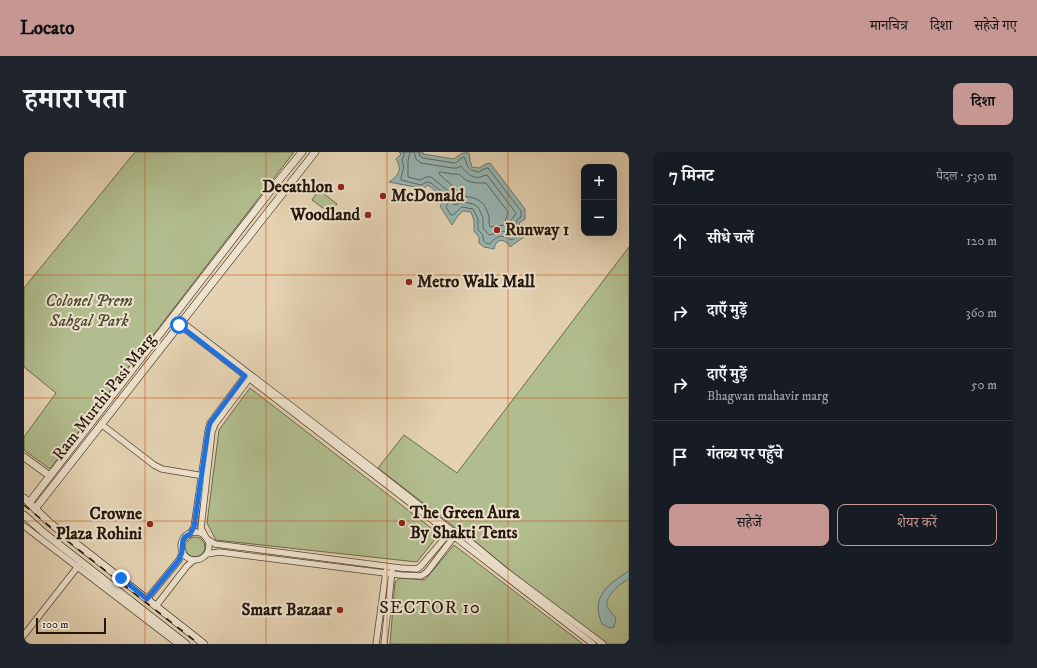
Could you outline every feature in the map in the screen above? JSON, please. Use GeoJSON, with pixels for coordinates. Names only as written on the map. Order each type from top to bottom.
{"type":"FeatureCollection","features":[{"type":"Feature","properties":{"kind":"street","name":"Ram Murthi Pasi Marg"},"geometry":{"type":"LineString","coordinates":[[27,501],[50,476],[302,152]]}},
{"type":"Feature","properties":{"kind":"street","name":"Ram Murthi Pasi Marg"},"geometry":{"type":"LineString","coordinates":[[35,509],[315,152]]}},
{"type":"Feature","properties":{"kind":"street"},"geometry":{"type":"LineString","coordinates":[[173,318],[247,378],[593,644]]}},
{"type":"Feature","properties":{"kind":"street"},"geometry":{"type":"LineString","coordinates":[[180,324],[371,467],[451,530],[460,533],[603,644]]}},
{"type":"Feature","properties":{"kind":"street"},"geometry":{"type":"LineString","coordinates":[[190,534],[194,527],[214,424],[247,378]]}},
{"type":"Feature","properties":{"kind":"street"},"geometry":{"type":"LineString","coordinates":[[101,424],[154,465],[162,469],[204,476]]}},
{"type":"Feature","properties":{"kind":"street"},"geometry":{"type":"LineString","coordinates":[[24,456],[50,476]]}},
{"type":"Feature","properties":{"kind":"street"},"geometry":{"type":"LineString","coordinates":[[204,476],[201,528],[209,546],[207,554]]}},
{"type":"Feature","properties":{"kind":"street"},"geometry":{"type":"LineString","coordinates":[[27,501],[50,523],[204,644]]}},
{"type":"Feature","properties":{"kind":"street"},"geometry":{"type":"LineString","coordinates":[[24,515],[79,565],[178,644]]}},
{"type":"Feature","properties":{"kind":"street"},"geometry":{"type":"LineString","coordinates":[[24,526],[186,644]]}},
{"type":"Feature","properties":{"kind":"street"},"geometry":{"type":"LineString","coordinates":[[147,599],[179,560],[185,537],[193,533],[200,533],[215,544],[393,567],[417,568],[421,566],[455,532]]}},
{"type":"Feature","properties":{"kind":"street"},"geometry":{"type":"LineString","coordinates":[[182,552],[188,558],[194,560],[201,559],[207,554],[219,552],[392,574],[421,576],[426,572],[451,535]]}},
{"type":"Feature","properties":{"kind":"street"},"geometry":{"type":"LineString","coordinates":[[156,606],[187,566],[194,560]]}},
{"type":"Feature","properties":{"kind":"street"},"geometry":{"type":"LineString","coordinates":[[24,635],[79,565]]}},
{"type":"Feature","properties":{"kind":"street"},"geometry":{"type":"LineString","coordinates":[[376,644],[386,566]]}},
{"type":"Feature","properties":{"kind":"street"},"geometry":{"type":"LineString","coordinates":[[384,644],[393,567]]}},
{"type":"Feature","properties":{"kind":"green space","name":"Colonel Prem Sahgal Park"},"geometry":{"type":"Polygon","coordinates":[[[135,152],[294,152],[50,469],[24,450],[24,437],[56,393],[24,367],[24,288],[135,152]]]}},
{"type":"Feature","properties":{"kind":"green space"},"geometry":{"type":"Polygon","coordinates":[[[319,190],[337,204],[330,213],[312,200],[319,190]]]}},
{"type":"Feature","properties":{"kind":"green space"},"geometry":{"type":"Polygon","coordinates":[[[629,247],[629,644],[605,644],[378,468],[404,435],[457,473],[629,247]]]}},
{"type":"Feature","properties":{"kind":"green space"},"geometry":{"type":"Polygon","coordinates":[[[250,388],[439,534],[417,562],[216,540],[207,523],[219,430],[250,388]]]}},
{"type":"Feature","properties":{"kind":"green space"},"geometry":{"type":"Polygon","coordinates":[[[195,537],[202,540],[205,547],[202,554],[195,557],[188,554],[185,547],[188,540],[195,537]]]}},
{"type":"Feature","properties":{"kind":"green space"},"geometry":{"type":"Polygon","coordinates":[[[454,545],[583,644],[390,644],[395,582],[400,578],[425,580],[454,545]]]}},
{"type":"Feature","properties":{"kind":"water"},"geometry":{"type":"Polygon","coordinates":[[[399,152],[423,152],[423,154],[454,159],[462,153],[469,153],[472,167],[479,168],[490,163],[525,209],[525,219],[519,223],[525,236],[510,247],[506,242],[501,240],[495,245],[494,249],[484,247],[479,243],[479,237],[474,231],[474,220],[471,212],[463,211],[452,225],[440,206],[445,199],[428,185],[422,190],[415,187],[389,182],[397,175],[399,170],[396,159],[401,154],[399,152]]]}},
{"type":"Feature","properties":{"kind":"water"},"geometry":{"type":"Polygon","coordinates":[[[629,571],[629,579],[622,583],[611,594],[607,601],[608,609],[616,618],[614,627],[610,628],[602,624],[598,606],[600,599],[608,586],[629,571]]]}},
{"type":"Feature","properties":{"kind":"railway"},"geometry":{"type":"LineString","coordinates":[[24,505],[199,644]]}},
{"type":"Feature","properties":{"kind":"place","name":"Decathlon"},"geometry":{"type":"Point","coordinates":[341,187]}},
{"type":"Feature","properties":{"kind":"place","name":"McDonald"},"geometry":{"type":"Point","coordinates":[383,196]}},
{"type":"Feature","properties":{"kind":"place","name":"Woodland"},"geometry":{"type":"Point","coordinates":[368,215]}},
{"type":"Feature","properties":{"kind":"place","name":"Runway 1"},"geometry":{"type":"Point","coordinates":[497,230]}},
{"type":"Feature","properties":{"kind":"place","name":"Metro Walk Mall"},"geometry":{"type":"Point","coordinates":[409,282]}},
{"type":"Feature","properties":{"kind":"place","name":"The Green Aura By Shakti Tents"},"geometry":{"type":"Point","coordinates":[402,523]}},
{"type":"Feature","properties":{"kind":"place","name":"Crowne Plaza Rohini"},"geometry":{"type":"Point","coordinates":[150,524]}},
{"type":"Feature","properties":{"kind":"place","name":"Smart Bazaar"},"geometry":{"type":"Point","coordinates":[340,610]}},
{"type":"Feature","properties":{"kind":"district","name":"SECTOR 10"},"geometry":{"type":"Point","coordinates":[430,608]}},
{"type":"Feature","properties":{"kind":"route"},"geometry":{"type":"LineString","coordinates":[[121,578],[147,599],[179,560],[182,552],[183,540],[190,534],[194,527],[210,423],[245,376],[179,325]]}}]}
